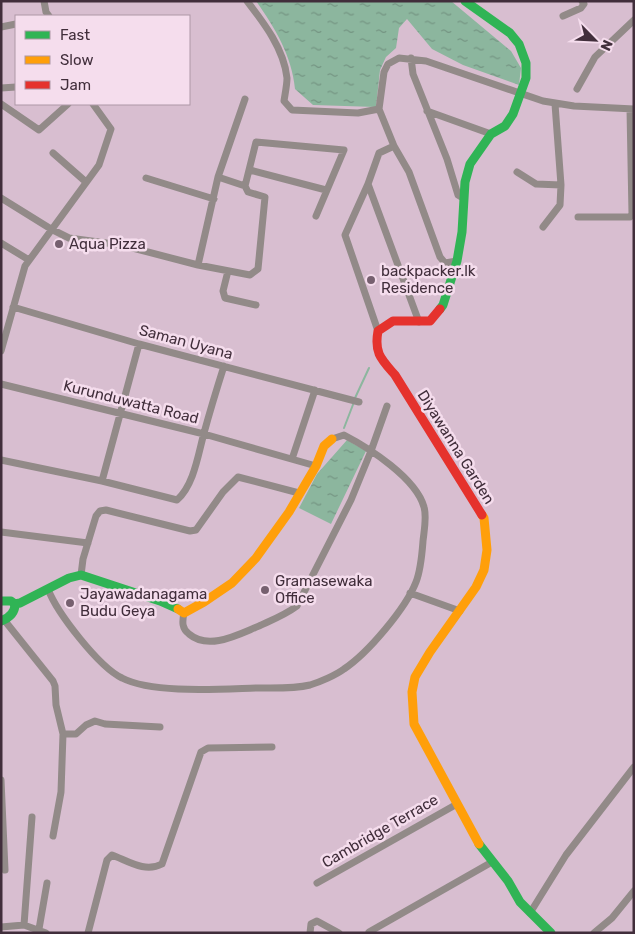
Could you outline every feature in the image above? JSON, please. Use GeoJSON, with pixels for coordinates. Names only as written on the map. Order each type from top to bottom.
{"type":"FeatureCollection","features":[{"type":"Feature","properties":{"kind":"street"},"geometry":{"type":"LineString","coordinates":[[44,1],[48,15]]}},
{"type":"Feature","properties":{"kind":"street"},"geometry":{"type":"LineString","coordinates":[[247,1],[280,50],[287,78],[284,101],[292,110],[358,112],[379,109]]}},
{"type":"Feature","properties":{"kind":"street"},"geometry":{"type":"LineString","coordinates":[[394,146],[379,152],[368,184],[345,235],[378,331],[393,321],[430,321],[443,305],[449,289],[462,232],[463,198],[470,164],[491,134],[506,126],[522,93],[526,78],[526,62],[519,44],[510,33],[465,1]]}},
{"type":"Feature","properties":{"kind":"street"},"geometry":{"type":"LineString","coordinates":[[563,16],[580,8],[584,4],[582,1]]}},
{"type":"Feature","properties":{"kind":"street"},"geometry":{"type":"LineString","coordinates":[[577,89],[595,57],[634,20]]}},
{"type":"Feature","properties":{"kind":"street"},"geometry":{"type":"LineString","coordinates":[[1,27],[15,24]]}},
{"type":"Feature","properties":{"kind":"street"},"geometry":{"type":"LineString","coordinates":[[456,261],[445,263],[440,257],[409,172],[394,146],[379,109],[384,72],[388,64],[399,58],[426,61],[555,104],[632,109],[632,214],[630,217],[578,217]]}},
{"type":"Feature","properties":{"kind":"street"},"geometry":{"type":"LineString","coordinates":[[411,58],[413,74],[447,159],[458,195],[463,198]]}},
{"type":"Feature","properties":{"kind":"street"},"geometry":{"type":"LineString","coordinates":[[1,88],[15,87]]}},
{"type":"Feature","properties":{"kind":"street"},"geometry":{"type":"LineString","coordinates":[[198,265],[218,177],[245,99]]}},
{"type":"Feature","properties":{"kind":"street"},"geometry":{"type":"LineString","coordinates":[[1,104],[39,130],[67,105]]}},
{"type":"Feature","properties":{"kind":"street"},"geometry":{"type":"LineString","coordinates":[[543,227],[560,205],[561,184],[555,104]]}},
{"type":"Feature","properties":{"kind":"street"},"geometry":{"type":"LineString","coordinates":[[1,351],[21,277],[28,260],[100,165],[111,129],[94,105]]}},
{"type":"Feature","properties":{"kind":"street"},"geometry":{"type":"LineString","coordinates":[[427,111],[491,134]]}},
{"type":"Feature","properties":{"kind":"street"},"geometry":{"type":"LineString","coordinates":[[1,198],[69,238],[121,245],[198,265],[250,275],[258,269],[265,197],[248,192],[245,186],[256,142],[344,150],[316,216]]}},
{"type":"Feature","properties":{"kind":"street"},"geometry":{"type":"LineString","coordinates":[[53,153],[86,182]]}},
{"type":"Feature","properties":{"kind":"street"},"geometry":{"type":"LineString","coordinates":[[250,170],[326,190]]}},
{"type":"Feature","properties":{"kind":"street"},"geometry":{"type":"LineString","coordinates":[[517,172],[536,184],[561,184]]}},
{"type":"Feature","properties":{"kind":"street"},"geometry":{"type":"LineString","coordinates":[[218,177],[245,186]]}},
{"type":"Feature","properties":{"kind":"street"},"geometry":{"type":"LineString","coordinates":[[146,178],[214,199]]}},
{"type":"Feature","properties":{"kind":"street"},"geometry":{"type":"LineString","coordinates":[[368,184],[419,322]]}},
{"type":"Feature","properties":{"kind":"street"},"geometry":{"type":"LineString","coordinates":[[1,243],[28,260]]}},
{"type":"Feature","properties":{"kind":"street"},"geometry":{"type":"LineString","coordinates":[[228,271],[223,291],[225,298],[256,305]]}},
{"type":"Feature","properties":{"kind":"street","name":"Saman Uyana"},"geometry":{"type":"LineString","coordinates":[[1,312],[12,310],[356,401]]}},
{"type":"Feature","properties":{"kind":"street","name":"Diyawanna Garden"},"geometry":{"type":"LineString","coordinates":[[378,331],[376,340],[378,356],[395,375],[484,518],[487,550],[484,570],[476,587],[430,652],[415,677],[412,692],[414,724],[482,849],[508,881],[520,902],[551,933]]}},
{"type":"Feature","properties":{"kind":"street"},"geometry":{"type":"LineString","coordinates":[[102,481],[139,344]]}},
{"type":"Feature","properties":{"kind":"street"},"geometry":{"type":"LineString","coordinates":[[1,460],[102,481],[177,500],[187,487],[195,467],[224,366]]}},
{"type":"Feature","properties":{"kind":"street","name":"Kurunduwatta Road"},"geometry":{"type":"LineString","coordinates":[[1,384],[204,434],[316,466]]}},
{"type":"Feature","properties":{"kind":"street"},"geometry":{"type":"LineString","coordinates":[[292,459],[315,390]]}},
{"type":"Feature","properties":{"kind":"street"},"geometry":{"type":"LineString","coordinates":[[48,589],[54,604],[64,618],[103,665],[123,679],[137,683],[174,689],[286,687],[310,684],[344,669],[381,636],[410,593],[416,581],[425,529],[424,507],[412,486],[398,472],[371,451],[344,435],[332,439],[324,446],[316,466],[273,536],[245,571],[218,593],[184,614],[182,621],[185,630],[191,636],[205,641],[218,641],[232,638],[288,613],[297,606],[351,500],[371,451],[387,406]]}},
{"type":"Feature","properties":{"kind":"street"},"geometry":{"type":"LineString","coordinates":[[81,574],[96,516],[100,511],[106,510],[190,532],[196,530],[222,492],[238,477],[300,493]]}},
{"type":"Feature","properties":{"kind":"street"},"geometry":{"type":"LineString","coordinates":[[1,532],[88,543]]}},
{"type":"Feature","properties":{"kind":"street"},"geometry":{"type":"LineString","coordinates":[[1,601],[15,604],[81,574],[160,601],[175,607],[184,614]]}},
{"type":"Feature","properties":{"kind":"street"},"geometry":{"type":"LineString","coordinates":[[410,593],[460,611]]}},
{"type":"Feature","properties":{"kind":"street"},"geometry":{"type":"LineString","coordinates":[[15,604],[14,612],[3,621],[53,681],[55,686],[56,705],[63,734],[61,792],[54,836]]}},
{"type":"Feature","properties":{"kind":"street"},"geometry":{"type":"LineString","coordinates":[[63,734],[76,734],[86,725],[95,721],[105,724],[160,727]]}},
{"type":"Feature","properties":{"kind":"street"},"geometry":{"type":"LineString","coordinates":[[88,933],[109,857],[112,855],[145,868],[155,868],[162,864],[201,752],[208,748],[272,747]]}},
{"type":"Feature","properties":{"kind":"street"},"geometry":{"type":"LineString","coordinates":[[530,913],[566,855],[634,767]]}},
{"type":"Feature","properties":{"kind":"street"},"geometry":{"type":"LineString","coordinates":[[1,780],[5,870]]}},
{"type":"Feature","properties":{"kind":"street","name":"Cambridge Terrace"},"geometry":{"type":"LineString","coordinates":[[318,883],[457,804]]}},
{"type":"Feature","properties":{"kind":"street"},"geometry":{"type":"LineString","coordinates":[[24,925],[32,817]]}},
{"type":"Feature","properties":{"kind":"street"},"geometry":{"type":"LineString","coordinates":[[369,932],[492,862]]}},
{"type":"Feature","properties":{"kind":"street"},"geometry":{"type":"LineString","coordinates":[[39,929],[47,883]]}},
{"type":"Feature","properties":{"kind":"street"},"geometry":{"type":"LineString","coordinates":[[594,933],[612,918],[634,892]]}},
{"type":"Feature","properties":{"kind":"street"},"geometry":{"type":"LineString","coordinates":[[310,933],[311,924],[317,921],[339,933]]}},
{"type":"Feature","properties":{"kind":"street"},"geometry":{"type":"LineString","coordinates":[[1,927],[24,925],[46,933]]}},
{"type":"Feature","properties":{"kind":"water"},"geometry":{"type":"Polygon","coordinates":[[[256,1],[451,1],[511,51],[521,68],[519,85],[463,65],[432,49],[407,19],[399,28],[396,48],[386,57],[380,70],[376,107],[313,105],[295,89],[290,65],[282,43],[256,1]]]}},
{"type":"Feature","properties":{"kind":"water"},"geometry":{"type":"Polygon","coordinates":[[[347,440],[366,451],[331,524],[299,508],[317,474],[347,440]]]}},
{"type":"Feature","properties":{"kind":"waterway"},"geometry":{"type":"LineString","coordinates":[[355,398],[369,368]]}},
{"type":"Feature","properties":{"kind":"waterway"},"geometry":{"type":"LineString","coordinates":[[344,428],[354,402]]}},
{"type":"Feature","properties":{"kind":"traffic: fast"},"geometry":{"type":"LineString","coordinates":[[440,309],[457,261],[462,232],[465,182],[470,164],[491,134],[505,126],[513,114],[526,78],[526,63],[519,44],[510,33],[465,1]]}},
{"type":"Feature","properties":{"kind":"traffic: fast"},"geometry":{"type":"LineString","coordinates":[[1,601],[11,601],[15,604],[20,603],[69,578],[81,575],[160,601],[178,609]]}},
{"type":"Feature","properties":{"kind":"traffic: fast"},"geometry":{"type":"LineString","coordinates":[[1,621],[11,615],[15,604]]}},
{"type":"Feature","properties":{"kind":"traffic: fast"},"geometry":{"type":"LineString","coordinates":[[479,844],[508,881],[520,902],[551,933]]}},
{"type":"Feature","properties":{"kind":"traffic: slow"},"geometry":{"type":"LineString","coordinates":[[178,609],[184,613],[204,602],[232,583],[256,558],[289,512],[316,466],[324,446],[332,439]]}},
{"type":"Feature","properties":{"kind":"traffic: slow"},"geometry":{"type":"LineString","coordinates":[[479,844],[414,724],[412,692],[415,677],[430,652],[476,587],[484,570],[487,550],[484,518],[482,515]]}},
{"type":"Feature","properties":{"kind":"traffic: jam"},"geometry":{"type":"LineString","coordinates":[[440,309],[430,321],[393,321],[378,331],[378,350],[382,360],[395,375],[482,515]]}},
{"type":"Feature","properties":{"kind":"place","name":"Aqua Pizza"},"geometry":{"type":"Point","coordinates":[59,244]}},
{"type":"Feature","properties":{"kind":"place","name":"backpacker.lk Residence"},"geometry":{"type":"Point","coordinates":[371,280]}},
{"type":"Feature","properties":{"kind":"place","name":"Gramasewaka Office"},"geometry":{"type":"Point","coordinates":[265,590]}},
{"type":"Feature","properties":{"kind":"place","name":"Jayawadanagama Budu Geya"},"geometry":{"type":"Point","coordinates":[70,603]}}]}
